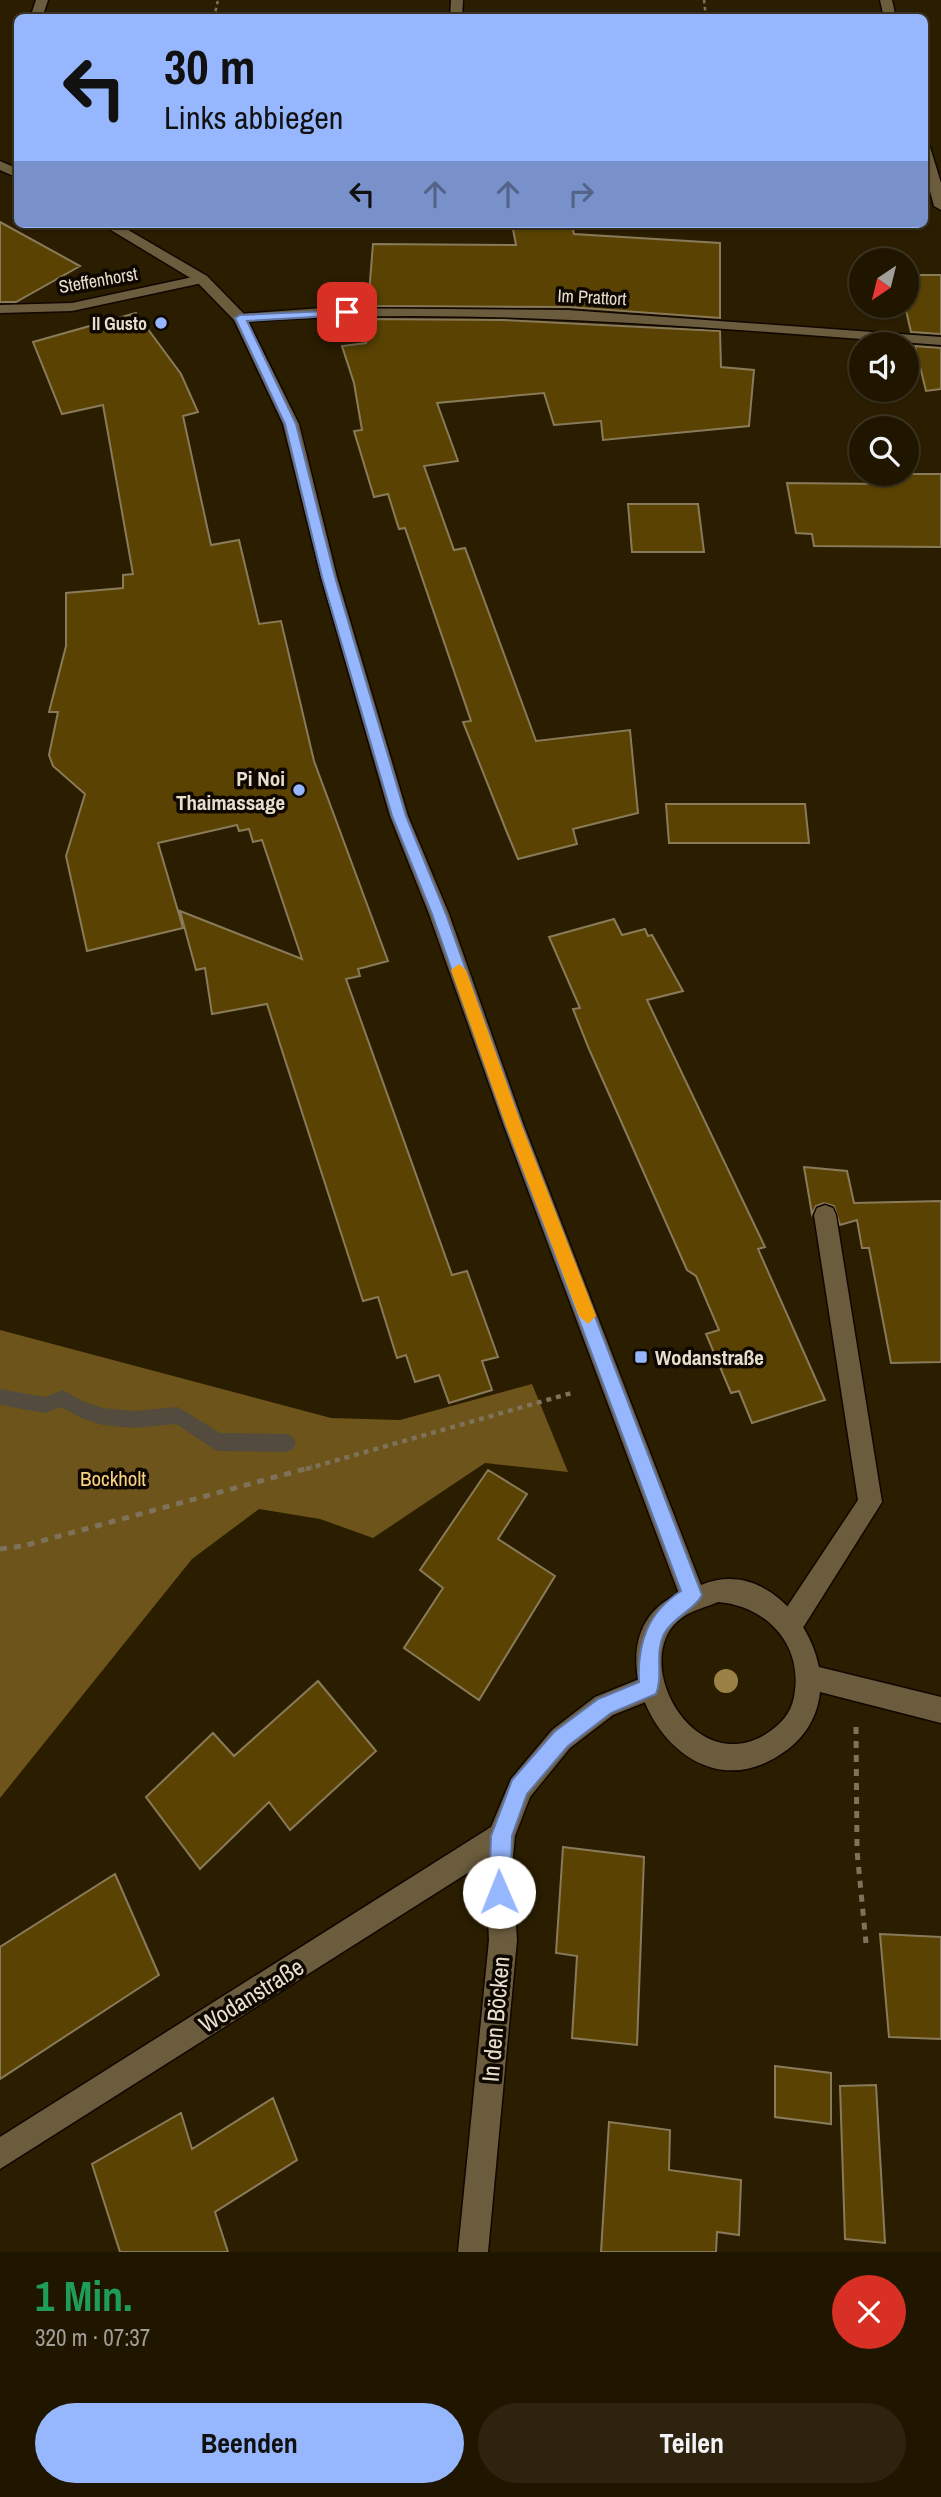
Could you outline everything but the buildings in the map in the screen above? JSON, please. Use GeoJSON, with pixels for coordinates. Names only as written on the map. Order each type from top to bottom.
{"type":"FeatureCollection","features":[{"type":"Feature","properties":{"kind":"street"},"geometry":{"type":"LineString","coordinates":[[928,161],[941,206]]}},
{"type":"Feature","properties":{"kind":"street"},"geometry":{"type":"LineString","coordinates":[[115,228],[202,279],[240,318],[290,424],[328,577],[399,816],[439,914],[514,1126],[692,1595]]}},
{"type":"Feature","properties":{"kind":"street","name":"Steffenhorst"},"geometry":{"type":"LineString","coordinates":[[0,309],[72,307],[202,279]]}},
{"type":"Feature","properties":{"kind":"street","name":"Im Prattort"},"geometry":{"type":"LineString","coordinates":[[240,318],[321,312],[568,314],[941,341]]}},
{"type":"Feature","properties":{"kind":"street"},"geometry":{"type":"LineString","coordinates":[[790,1625],[870,1502],[825,1215]]}},
{"type":"Feature","properties":{"kind":"street"},"geometry":{"type":"LineString","coordinates":[[718,1590],[745,1593],[769,1606],[790,1625],[804,1650],[810,1677],[807,1703],[796,1727],[778,1746],[754,1756],[728,1759],[702,1751],[678,1735],[660,1713],[649,1688],[648,1659],[655,1632],[670,1609],[692,1595],[718,1590]]}},
{"type":"Feature","properties":{"kind":"street"},"geometry":{"type":"LineString","coordinates":[[810,1677],[941,1710]]}},
{"type":"Feature","properties":{"kind":"street","name":"In den Böcken"},"geometry":{"type":"LineString","coordinates":[[473,2252],[503,1940],[498,1867],[501,1836],[520,1788],[561,1739],[604,1706],[649,1688]]}},
{"type":"Feature","properties":{"kind":"street","name":"Wodanstraße"},"geometry":{"type":"LineString","coordinates":[[0,2154],[501,1836]]}},
{"type":"Feature","properties":{"kind":"path"},"geometry":{"type":"LineString","coordinates":[[0,1549],[23,1546],[389,1447],[613,1382]]}},
{"type":"Feature","properties":{"kind":"path"},"geometry":{"type":"LineString","coordinates":[[856,1688],[857,1851],[866,1942]]}},
{"type":"Feature","properties":{"kind":"green space","name":"Bockholt"},"geometry":{"type":"Polygon","coordinates":[[[0,1330],[331,1418],[400,1420],[532,1384],[568,1472],[485,1463],[373,1538],[320,1519],[259,1509],[192,1559],[0,1798],[0,1330]]]}},
{"type":"Feature","properties":{"kind":"waterway"},"geometry":{"type":"LineString","coordinates":[[0,1397],[45,1405],[63,1398],[89,1413],[118,1419],[178,1415],[217,1442],[287,1443]]}},
{"type":"Feature","properties":{"kind":"slow traffic"},"geometry":{"type":"LineString","coordinates":[[459,970],[514,1126],[588,1316]]}},
{"type":"Feature","properties":{"kind":"place","name":"Il Gusto"},"geometry":{"type":"Point","coordinates":[161,323]}},
{"type":"Feature","properties":{"kind":"place","name":"Pi Noi Thaimassage"},"geometry":{"type":"Point","coordinates":[299,790]}},
{"type":"Feature","properties":{"kind":"place","name":"Wodanstraße"},"geometry":{"type":"Point","coordinates":[641,1357]}},
{"type":"Feature","properties":{"kind":"route"},"geometry":{"type":"LineString","coordinates":[[347,312],[270,314],[240,318],[255,344],[290,424],[328,577],[399,816],[439,914],[514,1126],[692,1595],[670,1609],[655,1632],[648,1659],[649,1688],[604,1706],[561,1739],[520,1788],[501,1836],[499,1892]]}}]}
